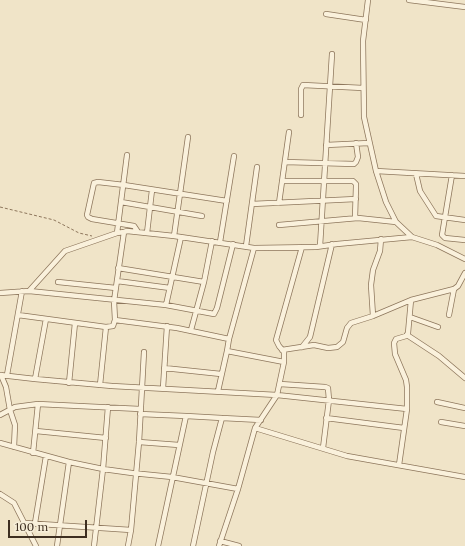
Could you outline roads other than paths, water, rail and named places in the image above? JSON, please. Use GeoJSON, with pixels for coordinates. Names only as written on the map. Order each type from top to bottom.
{"type":"FeatureCollection","features":[{"type":"Feature","properties":{"kind":"street"},"geometry":{"type":"LineString","coordinates":[[368,0],[363,42],[364,117],[376,172],[386,202],[396,222],[412,237]]}},
{"type":"Feature","properties":{"kind":"street"},"geometry":{"type":"LineString","coordinates":[[409,0],[465,7]]}},
{"type":"Feature","properties":{"kind":"street"},"geometry":{"type":"LineString","coordinates":[[326,14],[366,20]]}},
{"type":"Feature","properties":{"kind":"street"},"geometry":{"type":"LineString","coordinates":[[320,246],[332,54]]}},
{"type":"Feature","properties":{"kind":"street"},"geometry":{"type":"LineString","coordinates":[[301,115],[301,89],[303,85],[363,88]]}},
{"type":"Feature","properties":{"kind":"street"},"geometry":{"type":"LineString","coordinates":[[279,203],[289,132]]}},
{"type":"Feature","properties":{"kind":"street"},"geometry":{"type":"LineString","coordinates":[[174,236],[188,137]]}},
{"type":"Feature","properties":{"kind":"street"},"geometry":{"type":"LineString","coordinates":[[326,145],[369,143]]}},
{"type":"Feature","properties":{"kind":"street"},"geometry":{"type":"LineString","coordinates":[[285,162],[354,164],[358,157],[356,144]]}},
{"type":"Feature","properties":{"kind":"street"},"geometry":{"type":"LineString","coordinates":[[117,233],[127,156]]}},
{"type":"Feature","properties":{"kind":"street"},"geometry":{"type":"LineString","coordinates":[[220,242],[234,156]]}},
{"type":"Feature","properties":{"kind":"street"},"geometry":{"type":"LineString","coordinates":[[246,246],[257,167]]}},
{"type":"Feature","properties":{"kind":"street"},"geometry":{"type":"LineString","coordinates":[[376,172],[465,176]]}},
{"type":"Feature","properties":{"kind":"street"},"geometry":{"type":"LineString","coordinates":[[416,174],[418,188],[436,216],[465,220]]}},
{"type":"Feature","properties":{"kind":"street"},"geometry":{"type":"LineString","coordinates":[[452,175],[442,237],[465,240]]}},
{"type":"Feature","properties":{"kind":"street"},"geometry":{"type":"LineString","coordinates":[[282,181],[355,182],[355,218]]}},
{"type":"Feature","properties":{"kind":"street"},"geometry":{"type":"LineString","coordinates":[[138,232],[134,226],[92,220],[88,217],[87,215],[94,183],[98,182],[227,201]]}},
{"type":"Feature","properties":{"kind":"street"},"geometry":{"type":"LineString","coordinates":[[147,233],[152,190]]}},
{"type":"Feature","properties":{"kind":"street"},"geometry":{"type":"LineString","coordinates":[[252,204],[323,202],[356,199]]}},
{"type":"Feature","properties":{"kind":"street"},"geometry":{"type":"LineString","coordinates":[[121,202],[202,216]]}},
{"type":"Feature","properties":{"kind":"street"},"geometry":{"type":"LineString","coordinates":[[279,225],[355,218],[396,222]]}},
{"type":"Feature","properties":{"kind":"street"},"geometry":{"type":"LineString","coordinates":[[29,291],[65,251],[127,231],[220,242],[254,248],[320,246],[412,237],[437,245],[465,259]]}},
{"type":"Feature","properties":{"kind":"street"},"geometry":{"type":"LineString","coordinates":[[18,315],[106,327],[113,326],[115,320],[114,300],[124,232]]}},
{"type":"Feature","properties":{"kind":"street"},"geometry":{"type":"LineString","coordinates":[[166,305],[181,237]]}},
{"type":"Feature","properties":{"kind":"street"},"geometry":{"type":"LineString","coordinates":[[373,316],[371,285],[373,270],[380,251],[381,239]]}},
{"type":"Feature","properties":{"kind":"street"},"geometry":{"type":"LineString","coordinates":[[191,330],[204,282],[212,241]]}},
{"type":"Feature","properties":{"kind":"street"},"geometry":{"type":"LineString","coordinates":[[0,293],[29,291],[166,305],[214,314],[216,312],[233,244]]}},
{"type":"Feature","properties":{"kind":"street"},"geometry":{"type":"LineString","coordinates":[[302,347],[310,337],[332,244]]}},
{"type":"Feature","properties":{"kind":"street"},"geometry":{"type":"LineString","coordinates":[[240,546],[219,544],[238,489],[255,428],[277,395],[284,362],[282,350],[277,344],[276,340],[302,247]]}},
{"type":"Feature","properties":{"kind":"street"},"geometry":{"type":"LineString","coordinates":[[218,391],[229,339],[254,248]]}},
{"type":"Feature","properties":{"kind":"street"},"geometry":{"type":"LineString","coordinates":[[118,268],[204,282]]}},
{"type":"Feature","properties":{"kind":"street"},"geometry":{"type":"LineString","coordinates":[[282,350],[314,345],[328,348],[337,347],[343,342],[347,328],[351,323],[373,316],[411,300],[454,289],[458,286],[465,273]]}},
{"type":"Feature","properties":{"kind":"street"},"geometry":{"type":"LineString","coordinates":[[117,281],[170,288]]}},
{"type":"Feature","properties":{"kind":"street"},"geometry":{"type":"LineString","coordinates":[[58,282],[116,288]]}},
{"type":"Feature","properties":{"kind":"street"},"geometry":{"type":"LineString","coordinates":[[449,315],[454,289]]}},
{"type":"Feature","properties":{"kind":"street"},"geometry":{"type":"LineString","coordinates":[[7,375],[22,291]]}},
{"type":"Feature","properties":{"kind":"street"},"geometry":{"type":"LineString","coordinates":[[407,335],[411,300]]}},
{"type":"Feature","properties":{"kind":"street"},"geometry":{"type":"LineString","coordinates":[[410,317],[438,327]]}},
{"type":"Feature","properties":{"kind":"street"},"geometry":{"type":"LineString","coordinates":[[35,379],[46,319]]}},
{"type":"Feature","properties":{"kind":"street"},"geometry":{"type":"LineString","coordinates":[[115,320],[191,330],[229,339]]}},
{"type":"Feature","properties":{"kind":"street"},"geometry":{"type":"LineString","coordinates":[[69,383],[75,323]]}},
{"type":"Feature","properties":{"kind":"street"},"geometry":{"type":"LineString","coordinates":[[163,388],[167,326]]}},
{"type":"Feature","properties":{"kind":"street"},"geometry":{"type":"LineString","coordinates":[[100,385],[106,327]]}},
{"type":"Feature","properties":{"kind":"street"},"geometry":{"type":"LineString","coordinates":[[407,335],[439,356],[465,378]]}},
{"type":"Feature","properties":{"kind":"street"},"geometry":{"type":"LineString","coordinates":[[399,464],[407,409],[407,383],[395,354],[394,343],[396,339],[407,335]]}},
{"type":"Feature","properties":{"kind":"street"},"geometry":{"type":"LineString","coordinates":[[226,351],[284,362]]}},
{"type":"Feature","properties":{"kind":"street"},"geometry":{"type":"LineString","coordinates":[[129,546],[139,442],[144,352]]}},
{"type":"Feature","properties":{"kind":"street"},"geometry":{"type":"LineString","coordinates":[[164,368],[221,374]]}},
{"type":"Feature","properties":{"kind":"street"},"geometry":{"type":"LineString","coordinates":[[14,447],[15,425],[10,410],[6,388],[1,375],[69,383],[277,395],[407,409]]}},
{"type":"Feature","properties":{"kind":"street"},"geometry":{"type":"LineString","coordinates":[[280,384],[328,388],[329,400],[323,448]]}},
{"type":"Feature","properties":{"kind":"street"},"geometry":{"type":"LineString","coordinates":[[437,402],[465,408]]}},
{"type":"Feature","properties":{"kind":"street"},"geometry":{"type":"LineString","coordinates":[[34,453],[38,404]]}},
{"type":"Feature","properties":{"kind":"street"},"geometry":{"type":"LineString","coordinates":[[0,415],[17,407],[38,404],[108,407],[140,412],[186,416],[260,420]]}},
{"type":"Feature","properties":{"kind":"street"},"geometry":{"type":"LineString","coordinates":[[94,546],[108,407]]}},
{"type":"Feature","properties":{"kind":"street"},"geometry":{"type":"LineString","coordinates":[[158,546],[186,416]]}},
{"type":"Feature","properties":{"kind":"street"},"geometry":{"type":"LineString","coordinates":[[193,546],[213,452],[222,418]]}},
{"type":"Feature","properties":{"kind":"street"},"geometry":{"type":"LineString","coordinates":[[326,418],[404,428]]}},
{"type":"Feature","properties":{"kind":"street"},"geometry":{"type":"LineString","coordinates":[[441,422],[465,426]]}},
{"type":"Feature","properties":{"kind":"street"},"geometry":{"type":"LineString","coordinates":[[255,428],[347,456],[399,464],[465,477]]}},
{"type":"Feature","properties":{"kind":"street"},"geometry":{"type":"LineString","coordinates":[[36,431],[106,438]]}},
{"type":"Feature","properties":{"kind":"street"},"geometry":{"type":"LineString","coordinates":[[139,442],[179,445]]}},
{"type":"Feature","properties":{"kind":"street"},"geometry":{"type":"LineString","coordinates":[[0,443],[69,462],[136,474],[207,482],[238,489]]}},
{"type":"Feature","properties":{"kind":"street"},"geometry":{"type":"LineString","coordinates":[[35,523],[46,456]]}},
{"type":"Feature","properties":{"kind":"street"},"geometry":{"type":"LineString","coordinates":[[57,546],[69,462]]}},
{"type":"Feature","properties":{"kind":"street"},"geometry":{"type":"LineString","coordinates":[[0,494],[14,503],[36,546]]}},
{"type":"Feature","properties":{"kind":"street"},"geometry":{"type":"LineString","coordinates":[[25,523],[131,530]]}}]}
